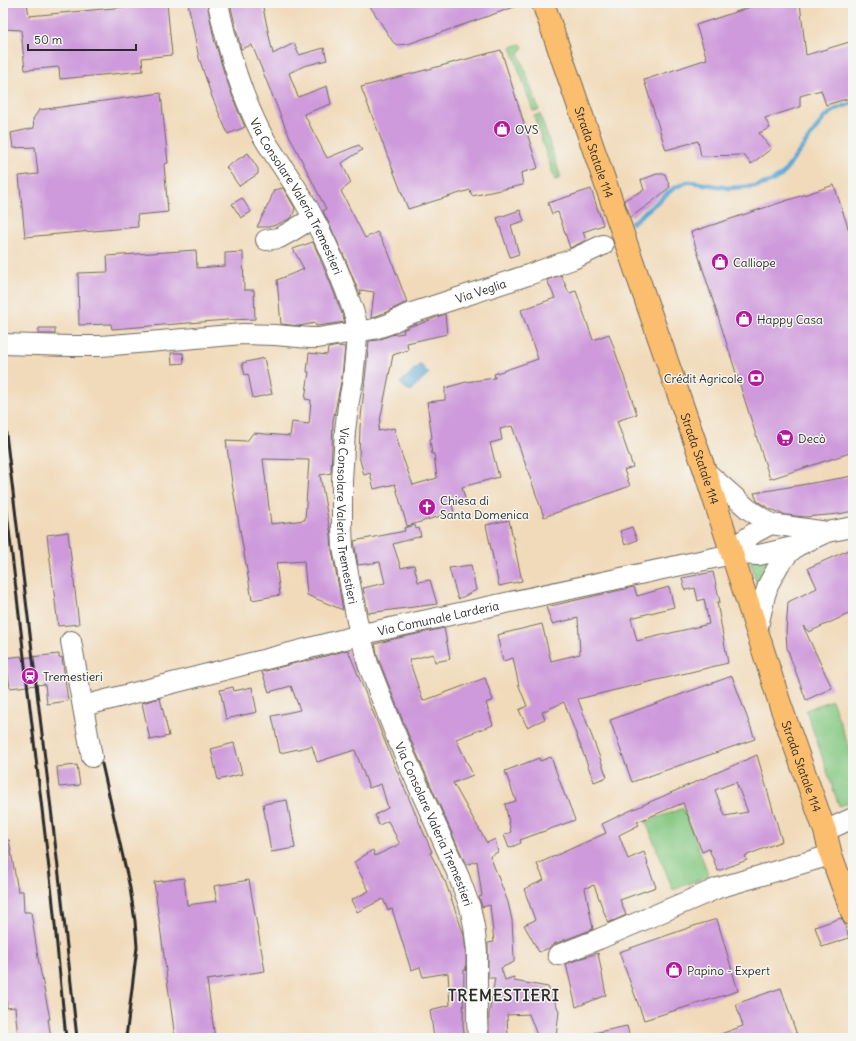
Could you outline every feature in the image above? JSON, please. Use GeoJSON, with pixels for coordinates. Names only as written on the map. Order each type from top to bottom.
{"type":"FeatureCollection","features":[{"type":"Feature","properties":{"kind":"main road","name":"Strada Statale 114"},"geometry":{"type":"LineString","coordinates":[[543,3],[704,471],[789,732],[825,830],[853,915]]}},
{"type":"Feature","properties":{"kind":"street","name":"Via Consolare Valeria Tremestieri"},"geometry":{"type":"LineString","coordinates":[[218,3],[229,49],[244,92],[254,115],[269,146],[301,196],[328,246],[356,318],[358,332],[353,379],[348,406],[341,506],[343,548],[360,635],[368,664],[383,705],[459,877],[470,907],[477,951],[478,1038]]}},
{"type":"Feature","properties":{"kind":"street"},"geometry":{"type":"LineString","coordinates":[[266,240],[278,238],[313,218]]}},
{"type":"Feature","properties":{"kind":"street","name":"Via Veglia"},"geometry":{"type":"LineString","coordinates":[[3,344],[101,346],[243,334],[270,334],[318,338],[358,332],[389,324],[406,315],[528,275],[594,250],[603,245]]}},
{"type":"Feature","properties":{"kind":"street","name":"Via Comunale Larderia"},"geometry":{"type":"LineString","coordinates":[[704,471],[748,509],[771,524],[827,532]]}},
{"type":"Feature","properties":{"kind":"street"},"geometry":{"type":"LineString","coordinates":[[732,554],[744,540],[771,524]]}},
{"type":"Feature","properties":{"kind":"street","name":"Via Comunale Larderia"},"geometry":{"type":"LineString","coordinates":[[83,706],[360,635],[732,554],[759,555],[797,546],[827,532],[853,527]]}},
{"type":"Feature","properties":{"kind":"street","name":"Via Comunale Larderia"},"geometry":{"type":"LineString","coordinates":[[757,631],[769,583],[780,563],[797,546]]}},
{"type":"Feature","properties":{"kind":"street"},"geometry":{"type":"LineString","coordinates":[[71,641],[92,757]]}},
{"type":"Feature","properties":{"kind":"street"},"geometry":{"type":"LineString","coordinates":[[825,830],[853,818]]}},
{"type":"Feature","properties":{"kind":"street"},"geometry":{"type":"LineString","coordinates":[[558,955],[600,939],[718,888],[832,855]]}},
{"type":"Feature","properties":{"kind":"green space"},"geometry":{"type":"Polygon","coordinates":[[[521,44],[523,47],[519,54],[539,110],[533,111],[511,47],[521,44]]]}},
{"type":"Feature","properties":{"kind":"green space"},"geometry":{"type":"Polygon","coordinates":[[[540,114],[561,178],[555,180],[534,116],[540,114]]]}},
{"type":"Feature","properties":{"kind":"green space"},"geometry":{"type":"Polygon","coordinates":[[[773,556],[759,585],[750,562],[773,556]]]}},
{"type":"Feature","properties":{"kind":"green space"},"geometry":{"type":"Polygon","coordinates":[[[832,700],[853,759],[853,802],[839,806],[806,710],[832,700]]]}},
{"type":"Feature","properties":{"kind":"green space"},"geometry":{"type":"Polygon","coordinates":[[[683,808],[709,876],[673,890],[646,822],[683,808]]]}},
{"type":"Feature","properties":{"kind":"water"},"geometry":{"type":"Polygon","coordinates":[[[420,364],[429,373],[410,392],[400,383],[420,364]]]}},
{"type":"Feature","properties":{"kind":"building"},"geometry":{"type":"Polygon","coordinates":[[[3,3],[27,3],[29,16],[167,3],[172,55],[142,58],[143,71],[60,79],[59,67],[25,70],[21,30],[3,29],[3,3]]]}},
{"type":"Feature","properties":{"kind":"building"},"geometry":{"type":"Polygon","coordinates":[[[188,3],[207,3],[214,39],[224,72],[245,127],[228,134],[212,97],[199,58],[188,3]]]}},
{"type":"Feature","properties":{"kind":"building"},"geometry":{"type":"Polygon","coordinates":[[[230,3],[262,3],[273,54],[294,43],[299,55],[324,48],[327,60],[304,66],[289,73],[298,97],[327,86],[331,104],[304,114],[327,158],[359,145],[362,150],[342,163],[351,183],[341,191],[365,238],[377,232],[388,251],[407,302],[371,318],[374,292],[361,290],[360,295],[323,211],[326,209],[286,129],[252,45],[241,49],[230,3]]]}},
{"type":"Feature","properties":{"kind":"building"},"geometry":{"type":"Polygon","coordinates":[[[368,3],[520,3],[520,5],[408,44],[397,45],[393,42],[368,3]]]}},
{"type":"Feature","properties":{"kind":"building"},"geometry":{"type":"Polygon","coordinates":[[[763,3],[800,3],[806,55],[853,41],[853,97],[826,105],[821,90],[800,96],[800,107],[765,118],[770,128],[759,133],[771,149],[751,164],[744,155],[701,156],[698,141],[666,150],[644,80],[707,59],[696,25],[763,3]]]}},
{"type":"Feature","properties":{"kind":"building"},"geometry":{"type":"Polygon","coordinates":[[[501,50],[538,168],[521,173],[523,185],[472,196],[470,190],[408,209],[361,87],[501,50]]]}},
{"type":"Feature","properties":{"kind":"building"},"geometry":{"type":"Polygon","coordinates":[[[161,93],[168,163],[164,164],[168,212],[137,215],[138,227],[25,237],[19,176],[38,174],[35,147],[13,148],[11,133],[34,128],[33,119],[39,110],[161,93]]]}},
{"type":"Feature","properties":{"kind":"building"},"geometry":{"type":"Polygon","coordinates":[[[248,153],[258,169],[258,174],[239,186],[226,167],[248,153]]]}},
{"type":"Feature","properties":{"kind":"building"},"geometry":{"type":"Polygon","coordinates":[[[657,174],[665,174],[670,187],[631,217],[624,200],[644,190],[641,180],[657,174]]]}},
{"type":"Feature","properties":{"kind":"building"},"geometry":{"type":"Polygon","coordinates":[[[834,185],[853,243],[853,452],[770,479],[691,232],[834,185]]]}},
{"type":"Feature","properties":{"kind":"building"},"geometry":{"type":"Polygon","coordinates":[[[283,188],[295,208],[291,218],[276,225],[257,227],[274,190],[283,188]]]}},
{"type":"Feature","properties":{"kind":"building"},"geometry":{"type":"Polygon","coordinates":[[[591,189],[603,225],[583,232],[586,240],[570,248],[558,212],[552,214],[548,203],[591,189]]]}},
{"type":"Feature","properties":{"kind":"building"},"geometry":{"type":"Polygon","coordinates":[[[242,198],[251,212],[241,218],[232,204],[242,198]]]}},
{"type":"Feature","properties":{"kind":"building"},"geometry":{"type":"Polygon","coordinates":[[[520,210],[524,221],[511,225],[519,254],[510,257],[497,218],[520,210]]]}},
{"type":"Feature","properties":{"kind":"building"},"geometry":{"type":"Polygon","coordinates":[[[313,242],[345,322],[317,326],[315,323],[299,326],[281,324],[277,280],[304,269],[293,249],[313,242]]]}},
{"type":"Feature","properties":{"kind":"building"},"geometry":{"type":"Polygon","coordinates":[[[196,250],[197,268],[225,266],[225,253],[243,252],[244,290],[254,290],[255,319],[112,329],[111,324],[79,325],[78,273],[108,272],[107,256],[196,250]]]}},
{"type":"Feature","properties":{"kind":"building"},"geometry":{"type":"Polygon","coordinates":[[[561,275],[569,293],[576,291],[593,340],[609,334],[637,414],[617,421],[633,467],[624,470],[630,486],[544,517],[512,426],[500,429],[502,440],[490,443],[499,477],[462,487],[466,502],[452,505],[454,512],[407,526],[395,484],[374,489],[370,473],[364,475],[359,456],[360,427],[369,341],[404,333],[403,330],[411,326],[445,314],[447,334],[407,343],[408,350],[393,355],[378,431],[394,428],[401,453],[413,485],[437,478],[434,454],[432,454],[430,439],[432,438],[427,402],[445,400],[445,388],[466,382],[495,378],[494,374],[538,359],[521,310],[555,298],[547,280],[561,275]]]}},
{"type":"Feature","properties":{"kind":"building"},"geometry":{"type":"Polygon","coordinates":[[[39,328],[55,328],[55,334],[39,334],[39,328]]]}},
{"type":"Feature","properties":{"kind":"building"},"geometry":{"type":"Polygon","coordinates":[[[338,346],[345,347],[342,377],[333,421],[331,473],[320,475],[343,610],[307,595],[304,561],[276,563],[280,595],[252,600],[226,440],[247,441],[253,433],[290,436],[292,422],[309,424],[311,400],[305,399],[309,372],[307,372],[309,353],[327,355],[328,348],[338,346]],[[263,459],[271,524],[305,520],[309,460],[263,459]]]}},
{"type":"Feature","properties":{"kind":"building"},"geometry":{"type":"Polygon","coordinates":[[[171,353],[183,353],[184,363],[172,364],[171,353]]]}},
{"type":"Feature","properties":{"kind":"building"},"geometry":{"type":"Polygon","coordinates":[[[264,358],[272,394],[253,398],[248,374],[245,375],[242,363],[264,358]]]}},
{"type":"Feature","properties":{"kind":"building"},"geometry":{"type":"Polygon","coordinates":[[[853,476],[853,511],[839,514],[805,517],[786,515],[770,509],[757,501],[754,493],[853,476]]]}},
{"type":"Feature","properties":{"kind":"building"},"geometry":{"type":"Polygon","coordinates":[[[509,520],[522,581],[499,586],[486,525],[509,520]]]}},
{"type":"Feature","properties":{"kind":"building"},"geometry":{"type":"Polygon","coordinates":[[[415,525],[416,529],[419,528],[421,536],[393,544],[401,568],[414,565],[418,582],[430,580],[437,604],[368,613],[363,588],[385,583],[380,562],[358,565],[354,541],[405,531],[404,528],[415,525]]]}},
{"type":"Feature","properties":{"kind":"building"},"geometry":{"type":"Polygon","coordinates":[[[632,527],[637,540],[625,545],[620,531],[632,527]]]}},
{"type":"Feature","properties":{"kind":"building"},"geometry":{"type":"Polygon","coordinates":[[[68,532],[79,624],[58,626],[47,535],[68,532]]]}},
{"type":"Feature","properties":{"kind":"building"},"geometry":{"type":"Polygon","coordinates":[[[853,548],[853,612],[809,632],[803,626],[832,688],[806,700],[787,648],[786,632],[788,602],[817,588],[808,568],[853,548]]]}},
{"type":"Feature","properties":{"kind":"building"},"geometry":{"type":"Polygon","coordinates":[[[471,565],[476,590],[458,599],[449,568],[471,565]]]}},
{"type":"Feature","properties":{"kind":"building"},"geometry":{"type":"Polygon","coordinates":[[[713,572],[720,602],[717,602],[728,663],[578,699],[607,777],[594,782],[564,702],[542,712],[545,719],[527,727],[519,710],[527,706],[519,686],[513,658],[503,661],[497,635],[542,624],[551,661],[580,654],[578,618],[552,624],[546,607],[634,587],[637,596],[669,587],[674,607],[631,618],[637,641],[709,624],[704,599],[698,601],[695,588],[685,590],[682,578],[713,572]]]}},
{"type":"Feature","properties":{"kind":"building"},"geometry":{"type":"Polygon","coordinates":[[[444,628],[450,659],[435,662],[433,654],[409,660],[423,701],[485,678],[493,700],[486,703],[493,725],[456,739],[473,775],[453,783],[487,843],[495,839],[498,852],[490,856],[508,902],[512,920],[514,962],[501,968],[505,980],[514,977],[514,981],[548,987],[559,1011],[556,1038],[538,1038],[529,1014],[507,1015],[508,1038],[489,1038],[489,1014],[495,978],[488,978],[488,943],[494,942],[490,905],[482,907],[479,897],[482,896],[477,861],[466,865],[408,734],[378,658],[375,644],[444,628]]]}},
{"type":"Feature","properties":{"kind":"building"},"geometry":{"type":"Polygon","coordinates":[[[348,650],[392,759],[432,852],[430,853],[445,881],[464,935],[466,970],[464,970],[463,1026],[465,1038],[434,1038],[430,1010],[450,1005],[448,973],[423,977],[420,967],[411,970],[392,909],[388,910],[383,899],[357,912],[351,900],[369,891],[354,862],[373,850],[375,856],[400,844],[388,821],[379,825],[375,815],[388,808],[381,784],[369,788],[355,750],[317,762],[312,746],[280,753],[272,716],[300,710],[291,686],[269,692],[262,672],[348,650]]]}},
{"type":"Feature","properties":{"kind":"building"},"geometry":{"type":"Polygon","coordinates":[[[59,654],[59,658],[62,657],[68,701],[47,704],[45,684],[10,688],[6,658],[59,654]]]}},
{"type":"Feature","properties":{"kind":"building"},"geometry":{"type":"Polygon","coordinates":[[[732,676],[755,739],[632,782],[610,720],[732,676]]]}},
{"type":"Feature","properties":{"kind":"building"},"geometry":{"type":"Polygon","coordinates":[[[233,687],[234,691],[252,687],[257,712],[226,719],[220,690],[233,687]]]}},
{"type":"Feature","properties":{"kind":"building"},"geometry":{"type":"Polygon","coordinates":[[[160,698],[169,736],[150,740],[142,703],[160,698]]]}},
{"type":"Feature","properties":{"kind":"building"},"geometry":{"type":"Polygon","coordinates":[[[234,743],[242,774],[218,780],[211,749],[234,743]]]}},
{"type":"Feature","properties":{"kind":"building"},"geometry":{"type":"Polygon","coordinates":[[[757,755],[782,841],[745,856],[747,860],[718,871],[709,849],[702,852],[683,803],[637,822],[639,825],[619,835],[628,859],[644,852],[656,887],[620,900],[626,915],[608,923],[594,885],[585,888],[593,929],[554,944],[539,952],[524,925],[535,920],[524,889],[544,880],[537,864],[606,833],[602,824],[757,755]],[[736,782],[715,790],[725,816],[748,812],[736,782]]]}},
{"type":"Feature","properties":{"kind":"building"},"geometry":{"type":"Polygon","coordinates":[[[551,757],[575,820],[520,840],[521,843],[509,848],[504,835],[511,832],[505,804],[516,801],[505,771],[539,758],[540,761],[551,757]]]}},
{"type":"Feature","properties":{"kind":"building"},"geometry":{"type":"Polygon","coordinates":[[[77,765],[80,785],[59,787],[57,767],[77,765]]]}},
{"type":"Feature","properties":{"kind":"building"},"geometry":{"type":"Polygon","coordinates":[[[287,800],[295,848],[271,852],[263,804],[287,800]]]}},
{"type":"Feature","properties":{"kind":"building"},"geometry":{"type":"Polygon","coordinates":[[[9,840],[18,891],[23,891],[24,912],[31,912],[50,1019],[48,1019],[51,1038],[18,1038],[15,1007],[7,1008],[4,986],[3,987],[3,841],[9,840]]]}},
{"type":"Feature","properties":{"kind":"building"},"geometry":{"type":"Polygon","coordinates":[[[184,878],[187,905],[217,901],[214,886],[249,880],[265,971],[207,980],[215,1038],[175,1038],[154,882],[184,878]]]}},
{"type":"Feature","properties":{"kind":"building"},"geometry":{"type":"Polygon","coordinates":[[[841,918],[849,938],[822,947],[815,927],[841,918]]]}},
{"type":"Feature","properties":{"kind":"building"},"geometry":{"type":"Polygon","coordinates":[[[717,919],[738,991],[644,1020],[619,952],[717,919]]]}},
{"type":"Feature","properties":{"kind":"building"},"geometry":{"type":"Polygon","coordinates":[[[598,953],[606,995],[576,1007],[566,964],[598,953]]]}},
{"type":"Feature","properties":{"kind":"building"},"geometry":{"type":"Polygon","coordinates":[[[781,988],[798,1038],[716,1038],[715,1036],[743,1026],[736,1004],[781,988]]]}},
{"type":"Feature","properties":{"kind":"building"},"geometry":{"type":"Polygon","coordinates":[[[627,1026],[630,1038],[595,1038],[594,1033],[627,1026]]]}},
{"type":"Feature","properties":{"kind":"waterway"},"geometry":{"type":"LineString","coordinates":[[632,223],[674,188],[687,182],[729,188],[757,186],[770,182],[782,175],[824,118],[836,109],[853,103]]}},
{"type":"Feature","properties":{"kind":"railway"},"geometry":{"type":"LineString","coordinates":[[3,409],[77,1038]]}},
{"type":"Feature","properties":{"kind":"railway"},"geometry":{"type":"LineString","coordinates":[[3,479],[52,894],[66,1038]]}},
{"type":"Feature","properties":{"kind":"railway"},"geometry":{"type":"LineString","coordinates":[[102,764],[130,888],[135,921],[137,947],[126,1038]]}},
{"type":"Feature","properties":{"kind":"place","name":"OVS"},"geometry":{"type":"Point","coordinates":[502,129]}},
{"type":"Feature","properties":{"kind":"place","name":"Calliope"},"geometry":{"type":"Point","coordinates":[720,262]}},
{"type":"Feature","properties":{"kind":"place","name":"Happy Casa"},"geometry":{"type":"Point","coordinates":[744,319]}},
{"type":"Feature","properties":{"kind":"place","name":"Crédit Agricole"},"geometry":{"type":"Point","coordinates":[756,378]}},
{"type":"Feature","properties":{"kind":"place","name":"Decò"},"geometry":{"type":"Point","coordinates":[785,438]}},
{"type":"Feature","properties":{"kind":"place","name":"Chiesa di Santa Domenica"},"geometry":{"type":"Point","coordinates":[427,507]}},
{"type":"Feature","properties":{"kind":"place","name":"Tremestieri"},"geometry":{"type":"Point","coordinates":[30,676]}},
{"type":"Feature","properties":{"kind":"place","name":"Papino - Expert"},"geometry":{"type":"Point","coordinates":[674,970]}},
{"type":"Feature","properties":{"kind":"district","name":"TREMESTIERI"},"geometry":{"type":"Point","coordinates":[504,995]}}]}
